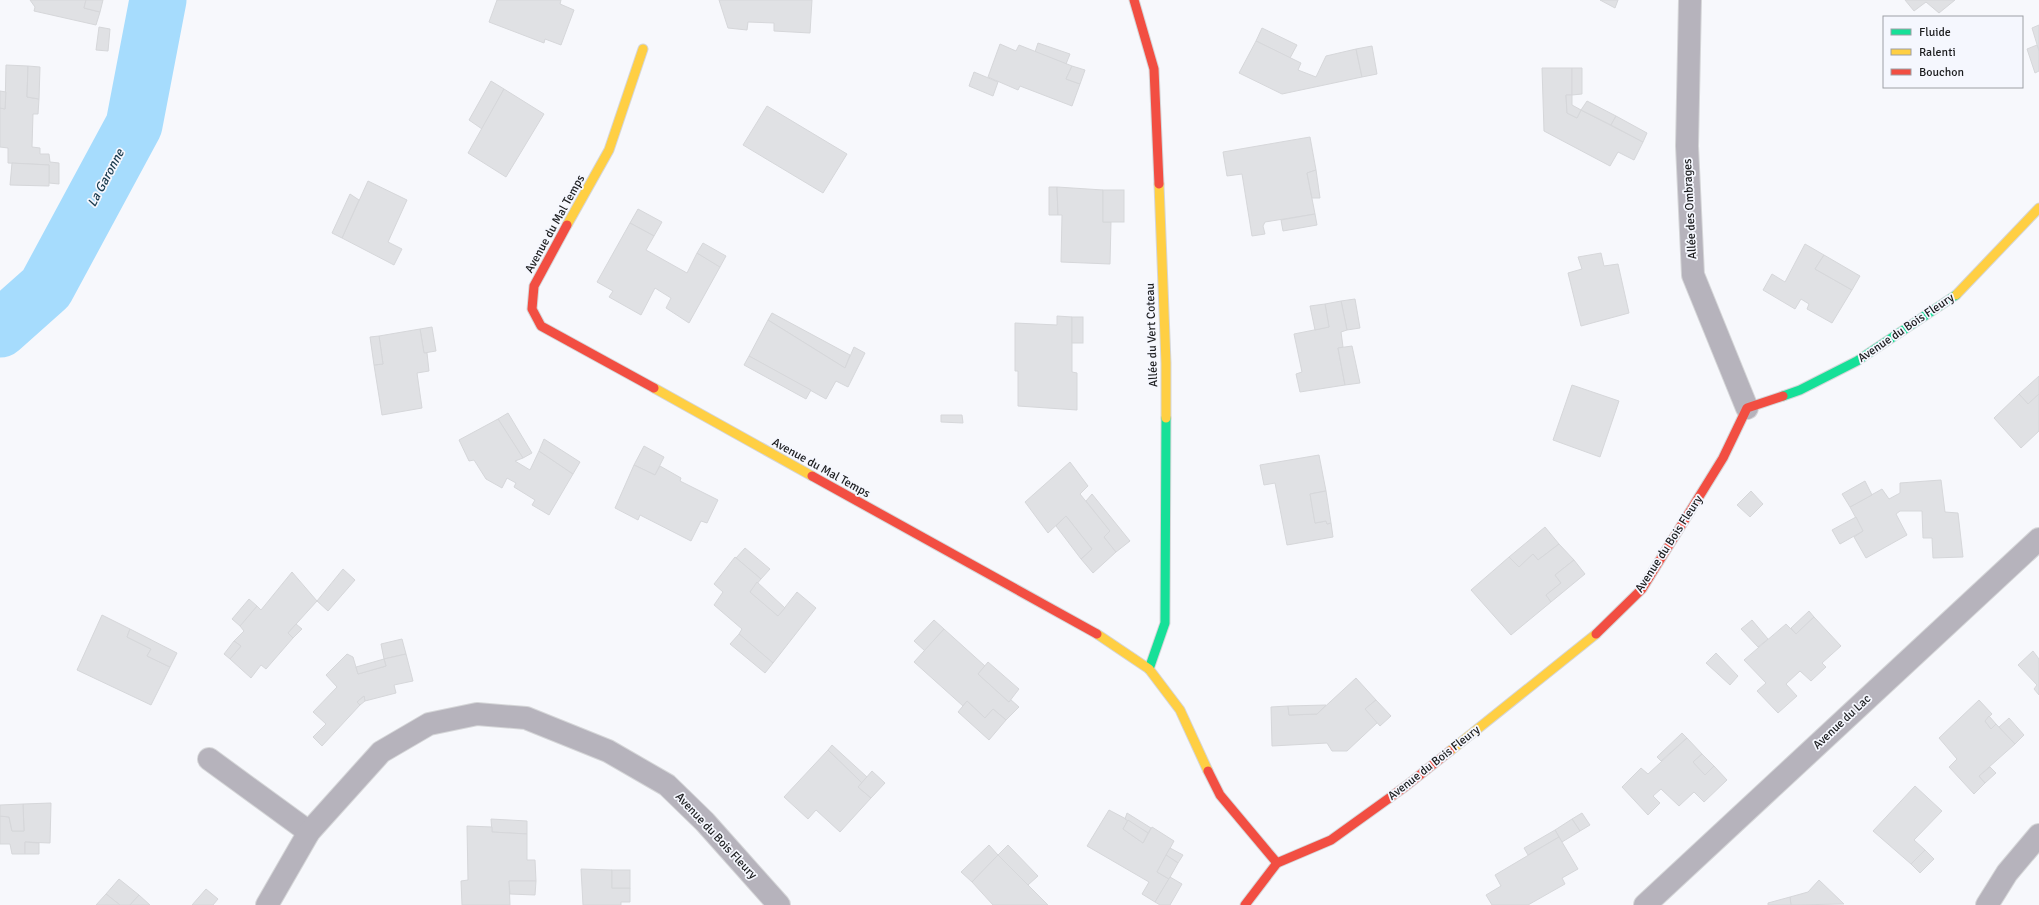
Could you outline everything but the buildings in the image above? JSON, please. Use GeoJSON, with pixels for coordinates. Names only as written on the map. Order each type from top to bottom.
{"type":"FeatureCollection","features":[{"type":"Feature","properties":{"kind":"street","name":"Allée du Vert Coteau"},"geometry":{"type":"LineString","coordinates":[[1134,0],[1154,69],[1166,363],[1165,623],[1149,670]]}},
{"type":"Feature","properties":{"kind":"street","name":"Allée des Ombrages"},"geometry":{"type":"LineString","coordinates":[[1690,0],[1687,146],[1693,274],[1747,408]]}},
{"type":"Feature","properties":{"kind":"street","name":"Avenue du Mal Temps"},"geometry":{"type":"LineString","coordinates":[[644,49],[610,150],[534,286],[532,309],[541,326],[1098,634],[1149,670],[1180,710],[1220,795],[1277,863]]}},
{"type":"Feature","properties":{"kind":"street","name":"Avenue du Bois Fleury"},"geometry":{"type":"LineString","coordinates":[[1245,905],[1277,863],[1331,840],[1406,786],[1603,629],[1642,589],[1723,458],[1747,408],[1800,390],[1857,361],[1954,297],[2039,208]]}},
{"type":"Feature","properties":{"kind":"street","name":"Avenue du Lac"},"geometry":{"type":"LineString","coordinates":[[1645,905],[2039,540]]}},
{"type":"Feature","properties":{"kind":"street","name":"Avenue du Bois Fleury"},"geometry":{"type":"LineString","coordinates":[[267,905],[309,832],[381,752],[429,724],[477,714],[526,718],[608,751],[667,785],[705,822],[779,905]]}},
{"type":"Feature","properties":{"kind":"street"},"geometry":{"type":"LineString","coordinates":[[209,759],[309,832]]}},
{"type":"Feature","properties":{"kind":"street"},"geometry":{"type":"LineString","coordinates":[[1987,905],[2007,873],[2039,835]]}},
{"type":"Feature","properties":{"kind":"waterway","name":"La Garonne"},"geometry":{"type":"LineString","coordinates":[[0,329],[46,288],[134,125],[158,0]]}},
{"type":"Feature","properties":{"kind":"traffic: fast"},"geometry":{"type":"LineString","coordinates":[[1783,396],[1800,390],[1857,361],[1956,295]]}},
{"type":"Feature","properties":{"kind":"traffic: fast"},"geometry":{"type":"LineString","coordinates":[[1149,669],[1165,623],[1166,418]]}},
{"type":"Feature","properties":{"kind":"traffic: slow"},"geometry":{"type":"LineString","coordinates":[[567,225],[609,150],[643,49]]}},
{"type":"Feature","properties":{"kind":"traffic: slow"},"geometry":{"type":"LineString","coordinates":[[1159,184],[1166,363],[1166,418]]}},
{"type":"Feature","properties":{"kind":"traffic: slow"},"geometry":{"type":"LineString","coordinates":[[1956,295],[2039,208]]}},
{"type":"Feature","properties":{"kind":"traffic: slow"},"geometry":{"type":"LineString","coordinates":[[654,388],[812,476]]}},
{"type":"Feature","properties":{"kind":"traffic: slow"},"geometry":{"type":"LineString","coordinates":[[1097,634],[1149,669],[1180,710],[1208,771]]}},
{"type":"Feature","properties":{"kind":"traffic: slow"},"geometry":{"type":"LineString","coordinates":[[1450,751],[1596,634]]}},
{"type":"Feature","properties":{"kind":"traffic: jam"},"geometry":{"type":"LineString","coordinates":[[1134,0],[1154,69],[1159,184]]}},
{"type":"Feature","properties":{"kind":"traffic: jam"},"geometry":{"type":"LineString","coordinates":[[567,225],[534,286],[532,309],[541,326],[654,388]]}},
{"type":"Feature","properties":{"kind":"traffic: jam"},"geometry":{"type":"LineString","coordinates":[[1596,634],[1642,589],[1723,458],[1747,408],[1783,396]]}},
{"type":"Feature","properties":{"kind":"traffic: jam"},"geometry":{"type":"LineString","coordinates":[[812,476],[1097,634]]}},
{"type":"Feature","properties":{"kind":"traffic: jam"},"geometry":{"type":"LineString","coordinates":[[1245,905],[1277,863],[1331,840],[1406,786],[1450,751]]}},
{"type":"Feature","properties":{"kind":"traffic: jam"},"geometry":{"type":"LineString","coordinates":[[1208,771],[1220,795],[1277,863]]}}]}
